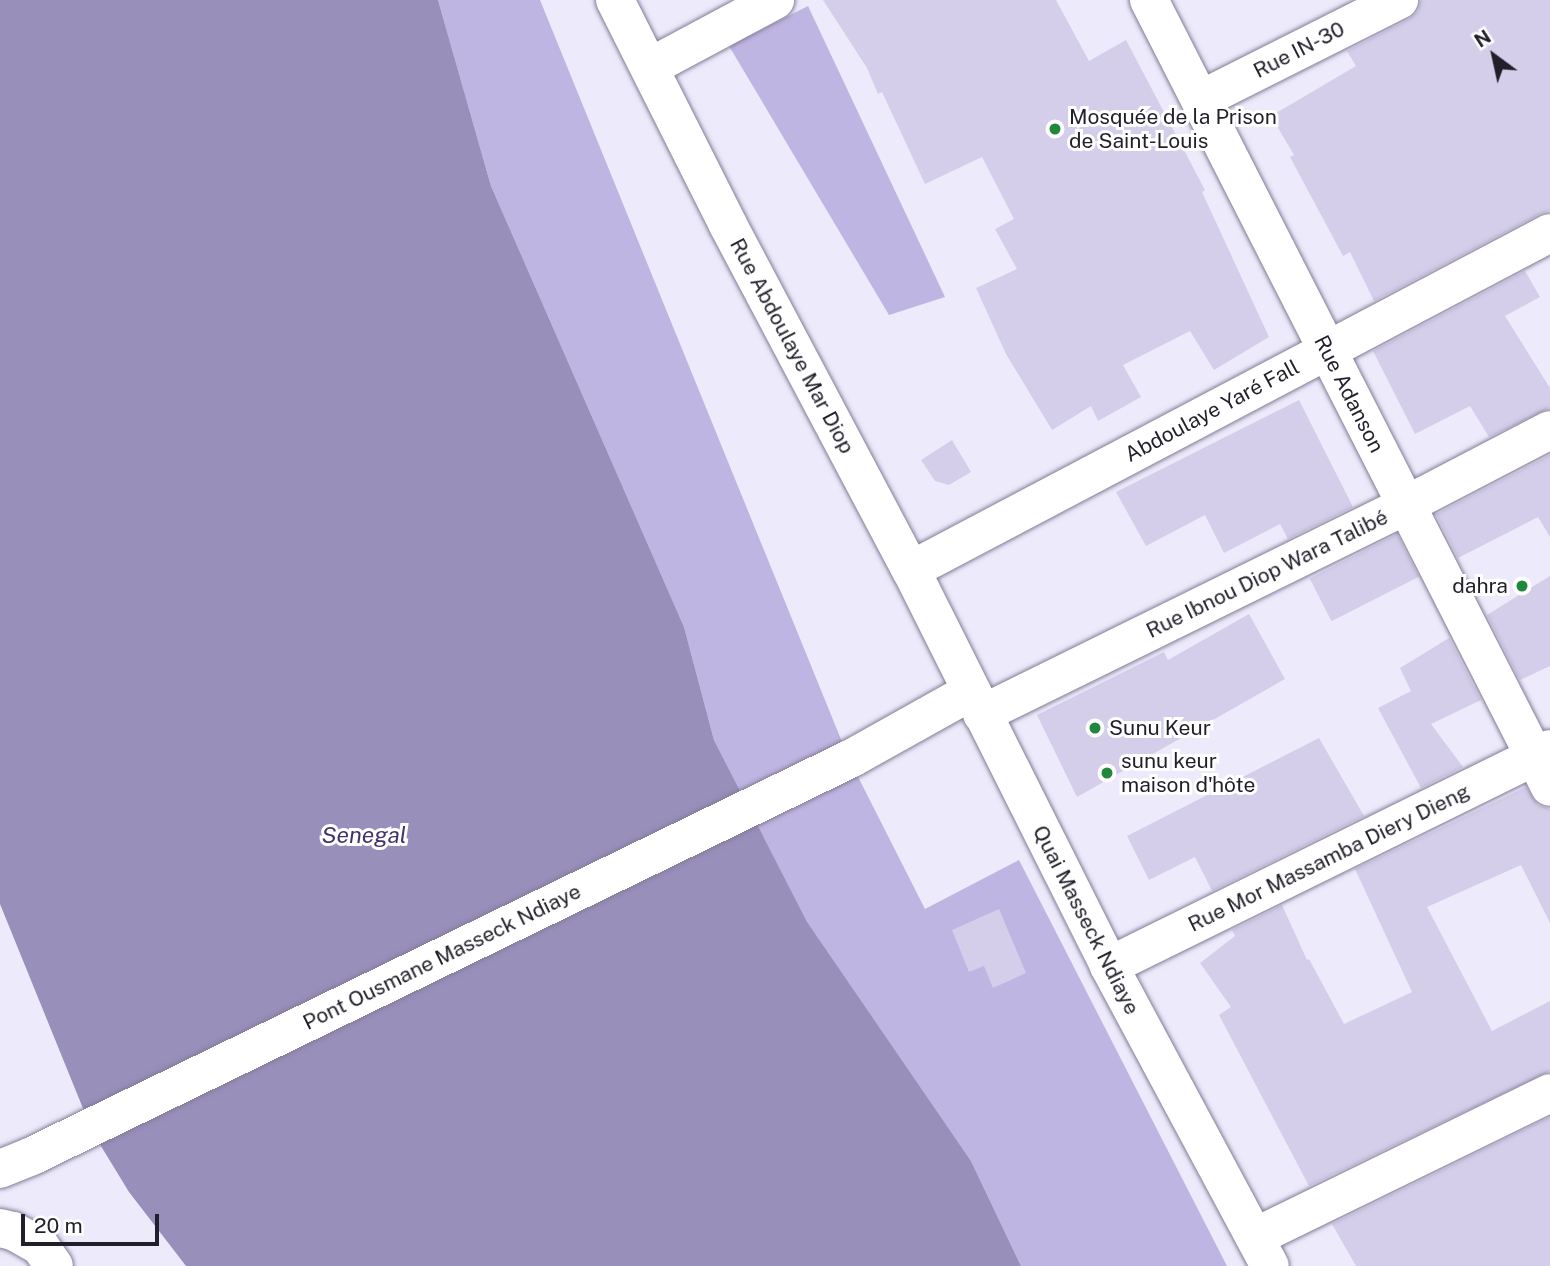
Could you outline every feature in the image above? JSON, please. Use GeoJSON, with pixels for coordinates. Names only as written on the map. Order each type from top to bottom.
{"type":"FeatureCollection","features":[{"type":"Feature","properties":{"kind":"street","name":"Rue Abdoulaye Mar Diop"},"geometry":{"type":"LineString","coordinates":[[615,0],[728,225],[911,570],[976,703]]}},
{"type":"Feature","properties":{"kind":"street"},"geometry":{"type":"LineString","coordinates":[[650,67],[775,0]]}},
{"type":"Feature","properties":{"kind":"street","name":"Rue Adanson"},"geometry":{"type":"LineString","coordinates":[[1149,0],[1406,505],[1545,764]]}},
{"type":"Feature","properties":{"kind":"street","name":"Rue IN-30"},"geometry":{"type":"LineString","coordinates":[[1200,100],[1399,0]]}},
{"type":"Feature","properties":{"kind":"street","name":"Abdoulaye Yaré Fall"},"geometry":{"type":"LineString","coordinates":[[911,570],[1550,233]]}},
{"type":"Feature","properties":{"kind":"street","name":"Rue Ibnou Diop Wara Talibé"},"geometry":{"type":"LineString","coordinates":[[976,703],[1406,505],[1550,430]]}},
{"type":"Feature","properties":{"kind":"street","name":"Pont Ousmane Masseck Ndiaye"},"geometry":{"type":"LineString","coordinates":[[16,1162],[852,758],[976,703]]}},
{"type":"Feature","properties":{"kind":"street","name":"Quai Masseck Ndiaye"},"geometry":{"type":"LineString","coordinates":[[976,703],[1109,966],[1262,1252]]}},
{"type":"Feature","properties":{"kind":"street","name":"Rue Mor Massamba Diery Dieng"},"geometry":{"type":"LineString","coordinates":[[1109,966],[1545,764]]}},
{"type":"Feature","properties":{"kind":"street"},"geometry":{"type":"LineString","coordinates":[[1262,1252],[1550,1093]]}},
{"type":"Feature","properties":{"kind":"street"},"geometry":{"type":"LineString","coordinates":[[0,1228],[13,1231],[40,1246],[54,1266]]}},
{"type":"Feature","properties":{"kind":"shaded area"},"geometry":{"type":"Polygon","coordinates":[[[438,0],[540,0],[849,759],[925,909],[1019,860],[1227,1266],[1021,1266],[971,1161],[807,923],[714,740],[684,627],[491,186],[438,0]]]}},
{"type":"Feature","properties":{"kind":"shaded area"},"geometry":{"type":"Polygon","coordinates":[[[808,6],[945,297],[889,315],[729,46],[808,6]]]}},
{"type":"Feature","properties":{"kind":"water","name":"Senegal"},"geometry":{"type":"Polygon","coordinates":[[[0,0],[438,0],[491,186],[684,627],[714,740],[807,922],[971,1161],[1021,1266],[186,1266],[129,1192],[93,1133],[0,904],[0,0]]]}},
{"type":"Feature","properties":{"kind":"building"},"geometry":{"type":"Polygon","coordinates":[[[823,0],[1056,0],[1089,61],[1126,40],[1205,190],[1202,192],[1269,337],[1214,370],[1190,331],[1123,365],[1141,397],[1098,421],[1091,406],[1052,430],[1006,354],[976,288],[1017,269],[995,229],[1014,219],[982,157],[925,184],[882,92],[878,94],[867,68],[823,0]]]}},
{"type":"Feature","properties":{"kind":"building"},"geometry":{"type":"Polygon","coordinates":[[[1421,0],[1550,0],[1550,211],[1374,301],[1350,252],[1343,256],[1290,157],[1294,155],[1271,116],[1356,66],[1347,51],[1409,19],[1418,11],[1421,0]]]}},
{"type":"Feature","properties":{"kind":"building"},"geometry":{"type":"Polygon","coordinates":[[[1525,271],[1540,297],[1505,316],[1550,388],[1550,408],[1489,437],[1470,406],[1415,434],[1373,351],[1525,271]]]}},
{"type":"Feature","properties":{"kind":"building"},"geometry":{"type":"Polygon","coordinates":[[[1299,400],[1353,507],[1288,539],[1280,524],[1224,553],[1205,515],[1146,546],[1116,492],[1299,400]]]}},
{"type":"Feature","properties":{"kind":"building"},"geometry":{"type":"Polygon","coordinates":[[[952,440],[971,472],[949,485],[935,481],[921,460],[952,440]]]}},
{"type":"Feature","properties":{"kind":"building"},"geometry":{"type":"Polygon","coordinates":[[[1550,455],[1550,537],[1538,517],[1458,558],[1436,514],[1550,455]]]}},
{"type":"Feature","properties":{"kind":"building"},"geometry":{"type":"Polygon","coordinates":[[[1397,534],[1419,577],[1331,621],[1310,578],[1397,534]]]}},
{"type":"Feature","properties":{"kind":"building"},"geometry":{"type":"Polygon","coordinates":[[[1550,576],[1550,666],[1520,680],[1487,615],[1550,576]]]}},
{"type":"Feature","properties":{"kind":"building"},"geometry":{"type":"Polygon","coordinates":[[[1249,614],[1285,679],[1077,797],[1037,715],[1164,652],[1168,660],[1249,614]]]}},
{"type":"Feature","properties":{"kind":"building"},"geometry":{"type":"Polygon","coordinates":[[[1449,638],[1481,700],[1431,724],[1463,767],[1421,788],[1378,708],[1411,691],[1400,668],[1449,638]]]}},
{"type":"Feature","properties":{"kind":"building"},"geometry":{"type":"Polygon","coordinates":[[[1319,738],[1364,816],[1212,891],[1195,857],[1149,880],[1127,836],[1319,738]]]}},
{"type":"Feature","properties":{"kind":"building"},"geometry":{"type":"Polygon","coordinates":[[[1526,787],[1538,805],[1550,809],[1550,923],[1521,865],[1427,907],[1492,1031],[1550,1001],[1550,1071],[1309,1186],[1219,1015],[1231,1007],[1200,963],[1235,936],[1232,930],[1282,905],[1307,960],[1309,959],[1344,1024],[1412,992],[1355,869],[1526,787]]]}},
{"type":"Feature","properties":{"kind":"building"},"geometry":{"type":"Polygon","coordinates":[[[999,909],[1026,973],[993,988],[984,966],[969,972],[952,930],[999,909]]]}},
{"type":"Feature","properties":{"kind":"building"},"geometry":{"type":"Polygon","coordinates":[[[1550,1117],[1550,1266],[1356,1266],[1332,1224],[1550,1117]]]}},
{"type":"Feature","properties":{"kind":"place","name":"Mosquée de la Prison de Saint-Louis"},"geometry":{"type":"Point","coordinates":[1055,129]}},
{"type":"Feature","properties":{"kind":"place","name":"dahra"},"geometry":{"type":"Point","coordinates":[1522,586]}},
{"type":"Feature","properties":{"kind":"place","name":"Sunu Keur"},"geometry":{"type":"Point","coordinates":[1095,728]}},
{"type":"Feature","properties":{"kind":"place","name":"sunu keur maison d'hôte"},"geometry":{"type":"Point","coordinates":[1107,773]}}]}
